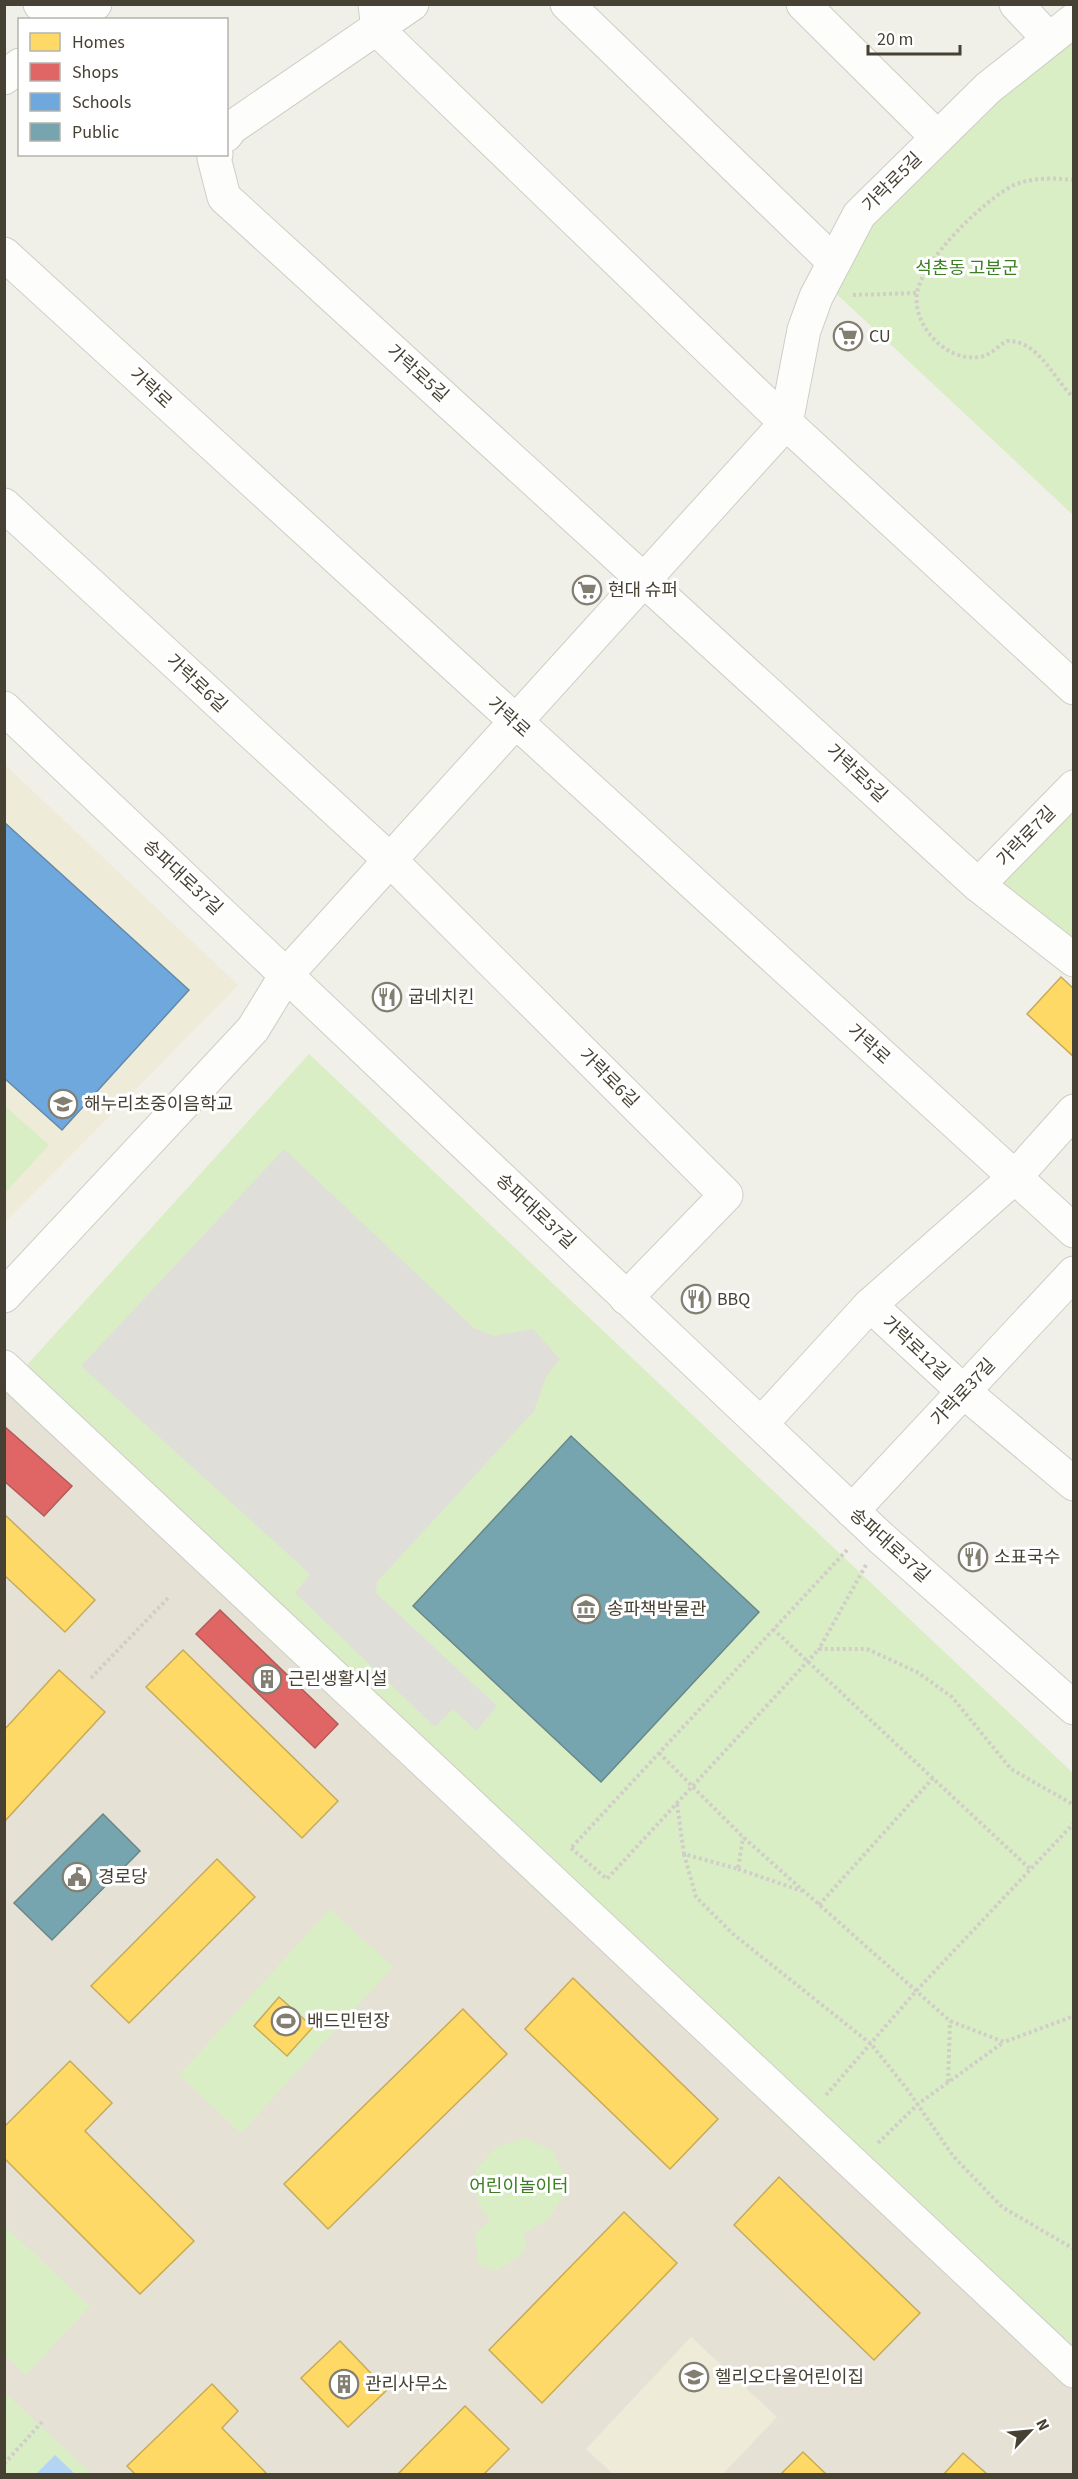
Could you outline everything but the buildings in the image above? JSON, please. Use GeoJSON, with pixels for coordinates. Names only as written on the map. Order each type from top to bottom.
{"type":"FeatureCollection","features":[{"type":"Feature","properties":{"kind":"street"},"geometry":{"type":"LineString","coordinates":[[40,4],[54,18]]}},
{"type":"Feature","properties":{"kind":"street"},"geometry":{"type":"LineString","coordinates":[[77,18],[95,4]]}},
{"type":"Feature","properties":{"kind":"street"},"geometry":{"type":"LineString","coordinates":[[228,132],[377,17],[412,4]]}},
{"type":"Feature","properties":{"kind":"street"},"geometry":{"type":"LineString","coordinates":[[567,4],[834,262]]}},
{"type":"Feature","properties":{"kind":"street","name":"가락로5길"},"geometry":{"type":"LineString","coordinates":[[803,4],[937,137]]}},
{"type":"Feature","properties":{"kind":"street","name":"가락로5길"},"geometry":{"type":"LineString","coordinates":[[786,423],[804,330],[816,297],[859,215],[988,88],[1061,30],[1016,4]]}},
{"type":"Feature","properties":{"kind":"street"},"geometry":{"type":"LineString","coordinates":[[377,17],[786,423],[1074,688]]}},
{"type":"Feature","properties":{"kind":"street"},"geometry":{"type":"LineString","coordinates":[[4,78],[18,67]]}},
{"type":"Feature","properties":{"kind":"street","name":"가락로5길"},"geometry":{"type":"LineString","coordinates":[[215,156],[224,197],[978,885],[1074,960]]}},
{"type":"Feature","properties":{"kind":"street","name":"가락로"},"geometry":{"type":"LineString","coordinates":[[4,254],[1074,1231]]}},
{"type":"Feature","properties":{"kind":"street"},"geometry":{"type":"LineString","coordinates":[[4,1296],[253,1029],[286,975],[786,423]]}},
{"type":"Feature","properties":{"kind":"street","name":"가락로6길"},"geometry":{"type":"LineString","coordinates":[[4,505],[390,860],[726,1195],[626,1298]]}},
{"type":"Feature","properties":{"kind":"street","name":"송파대로37길"},"geometry":{"type":"LineString","coordinates":[[4,708],[852,1510],[865,1542],[1074,1708]]}},
{"type":"Feature","properties":{"kind":"street","name":"가락로7길"},"geometry":{"type":"LineString","coordinates":[[978,885],[1074,787]]}},
{"type":"Feature","properties":{"kind":"street"},"geometry":{"type":"LineString","coordinates":[[761,1424],[870,1305],[1015,1177],[1074,1111]]}},
{"type":"Feature","properties":{"kind":"street","name":"가락로37길"},"geometry":{"type":"LineString","coordinates":[[852,1510],[1074,1273]]}},
{"type":"Feature","properties":{"kind":"street","name":"가락로12길"},"geometry":{"type":"LineString","coordinates":[[870,1305],[963,1391],[1074,1484]]}},
{"type":"Feature","properties":{"kind":"street"},"geometry":{"type":"LineString","coordinates":[[4,1367],[1074,2371]]}},
{"type":"Feature","properties":{"kind":"path"},"geometry":{"type":"LineString","coordinates":[[1074,180],[1035,180],[1016,185],[997,196],[932,260],[917,293],[918,314],[923,324],[947,349],[964,356],[980,357],[991,354],[1007,341],[1016,343],[1042,357],[1074,398]]}},
{"type":"Feature","properties":{"kind":"path"},"geometry":{"type":"LineString","coordinates":[[816,297],[917,293]]}},
{"type":"Feature","properties":{"kind":"path"},"geometry":{"type":"LineString","coordinates":[[565,1852],[773,1629],[865,1542]]}},
{"type":"Feature","properties":{"kind":"path"},"geometry":{"type":"LineString","coordinates":[[572,1847],[607,1879],[819,1649],[865,1542]]}},
{"type":"Feature","properties":{"kind":"path"},"geometry":{"type":"LineString","coordinates":[[92,1678],[169,1597]]}},
{"type":"Feature","properties":{"kind":"path"},"geometry":{"type":"LineString","coordinates":[[773,1629],[1030,1869]]}},
{"type":"Feature","properties":{"kind":"path"},"geometry":{"type":"LineString","coordinates":[[819,1649],[867,1649],[917,1672],[952,1697],[1011,1769],[1074,1805]]}},
{"type":"Feature","properties":{"kind":"path"},"geometry":{"type":"LineString","coordinates":[[659,1753],[743,1837],[950,2020],[1004,2042]]}},
{"type":"Feature","properties":{"kind":"path"},"geometry":{"type":"LineString","coordinates":[[819,1905],[933,1778]]}},
{"type":"Feature","properties":{"kind":"path"},"geometry":{"type":"LineString","coordinates":[[676,1803],[684,1854],[696,1897],[733,1934],[871,2044],[918,2104],[953,2156],[1002,2207],[1074,2250]]}},
{"type":"Feature","properties":{"kind":"path"},"geometry":{"type":"LineString","coordinates":[[820,2101],[917,1989],[1074,1823]]}},
{"type":"Feature","properties":{"kind":"path"},"geometry":{"type":"LineString","coordinates":[[738,1869],[743,1837]]}},
{"type":"Feature","properties":{"kind":"path"},"geometry":{"type":"LineString","coordinates":[[684,1854],[804,1891]]}},
{"type":"Feature","properties":{"kind":"path"},"geometry":{"type":"LineString","coordinates":[[871,2150],[918,2104],[1004,2042],[1074,2016]]}},
{"type":"Feature","properties":{"kind":"path"},"geometry":{"type":"LineString","coordinates":[[948,2082],[950,2020]]}},
{"type":"Feature","properties":{"kind":"path"},"geometry":{"type":"LineString","coordinates":[[4,2464],[42,2422]]}},
{"type":"Feature","properties":{"kind":"shaded area","name":"해누리초중이음학교"},"geometry":{"type":"Polygon","coordinates":[[[4,764],[238,985],[5,1222],[4,1222],[4,764]]]}},
{"type":"Feature","properties":{"kind":"shaded area"},"geometry":{"type":"Polygon","coordinates":[[[284,1149],[474,1328],[493,1336],[533,1329],[560,1359],[546,1377],[534,1411],[377,1582],[376,1593],[497,1706],[476,1731],[453,1709],[435,1727],[295,1593],[310,1574],[81,1366],[284,1149]]]}},
{"type":"Feature","properties":{"kind":"shaded area"},"geometry":{"type":"Polygon","coordinates":[[[4,1387],[1073,2384],[1073,2474],[5,2474],[4,1387]]]}},
{"type":"Feature","properties":{"kind":"shaded area","name":"헬리오다올어린이집"},"geometry":{"type":"Polygon","coordinates":[[[691,2337],[777,2417],[723,2474],[613,2474],[586,2449],[691,2337]]]}},
{"type":"Feature","properties":{"kind":"green space","name":"석촌동 고분군"},"geometry":{"type":"Polygon","coordinates":[[[1073,28],[1073,515],[827,285],[864,218],[1073,28]]]}},
{"type":"Feature","properties":{"kind":"green space"},"geometry":{"type":"Polygon","coordinates":[[[1073,797],[1073,955],[992,881],[1073,797]]]}},
{"type":"Feature","properties":{"kind":"green space"},"geometry":{"type":"Polygon","coordinates":[[[309,1054],[1073,1773],[1073,2384],[16,1377],[309,1054]]]}},
{"type":"Feature","properties":{"kind":"green space"},"geometry":{"type":"Polygon","coordinates":[[[4,1105],[49,1145],[5,1193],[4,1193],[4,1105]]]}},
{"type":"Feature","properties":{"kind":"green space","name":"배드민턴장"},"geometry":{"type":"Polygon","coordinates":[[[330,1909],[393,1967],[241,2133],[179,2075],[330,1909]]]}},
{"type":"Feature","properties":{"kind":"green space","name":"어린이놀이터"},"geometry":{"type":"Polygon","coordinates":[[[525,2138],[553,2151],[569,2187],[547,2221],[524,2232],[526,2249],[517,2258],[496,2271],[478,2264],[475,2234],[490,2220],[478,2202],[476,2169],[497,2147],[525,2138]]]}},
{"type":"Feature","properties":{"kind":"green space"},"geometry":{"type":"Polygon","coordinates":[[[5,2226],[90,2306],[26,2375],[5,2355],[5,2226]]]}},
{"type":"Feature","properties":{"kind":"green space"},"geometry":{"type":"Polygon","coordinates":[[[5,2393],[92,2474],[5,2474],[5,2393]]]}},
{"type":"Feature","properties":{"kind":"water"},"geometry":{"type":"Polygon","coordinates":[[[55,2455],[75,2474],[36,2474],[55,2455]]]}},
{"type":"Feature","properties":{"kind":"place","name":"CU"},"geometry":{"type":"Point","coordinates":[848,336]}},
{"type":"Feature","properties":{"kind":"place","name":"현대 슈퍼"},"geometry":{"type":"Point","coordinates":[587,590]}},
{"type":"Feature","properties":{"kind":"place","name":"굽네치킨"},"geometry":{"type":"Point","coordinates":[387,997]}},
{"type":"Feature","properties":{"kind":"place","name":"해누리초중이음학교"},"geometry":{"type":"Point","coordinates":[63,1104]}},
{"type":"Feature","properties":{"kind":"place","name":"BBQ"},"geometry":{"type":"Point","coordinates":[696,1299]}},
{"type":"Feature","properties":{"kind":"place","name":"소표국수"},"geometry":{"type":"Point","coordinates":[973,1557]}},
{"type":"Feature","properties":{"kind":"place","name":"송파책박물관"},"geometry":{"type":"Point","coordinates":[586,1609]}},
{"type":"Feature","properties":{"kind":"place","name":"근린생활시설"},"geometry":{"type":"Point","coordinates":[267,1679]}},
{"type":"Feature","properties":{"kind":"place","name":"경로당"},"geometry":{"type":"Point","coordinates":[77,1877]}},
{"type":"Feature","properties":{"kind":"place","name":"배드민턴장"},"geometry":{"type":"Point","coordinates":[286,2021]}},
{"type":"Feature","properties":{"kind":"place","name":"헬리오다올어린이집"},"geometry":{"type":"Point","coordinates":[694,2377]}},
{"type":"Feature","properties":{"kind":"place","name":"관리사무소"},"geometry":{"type":"Point","coordinates":[344,2384]}}]}
